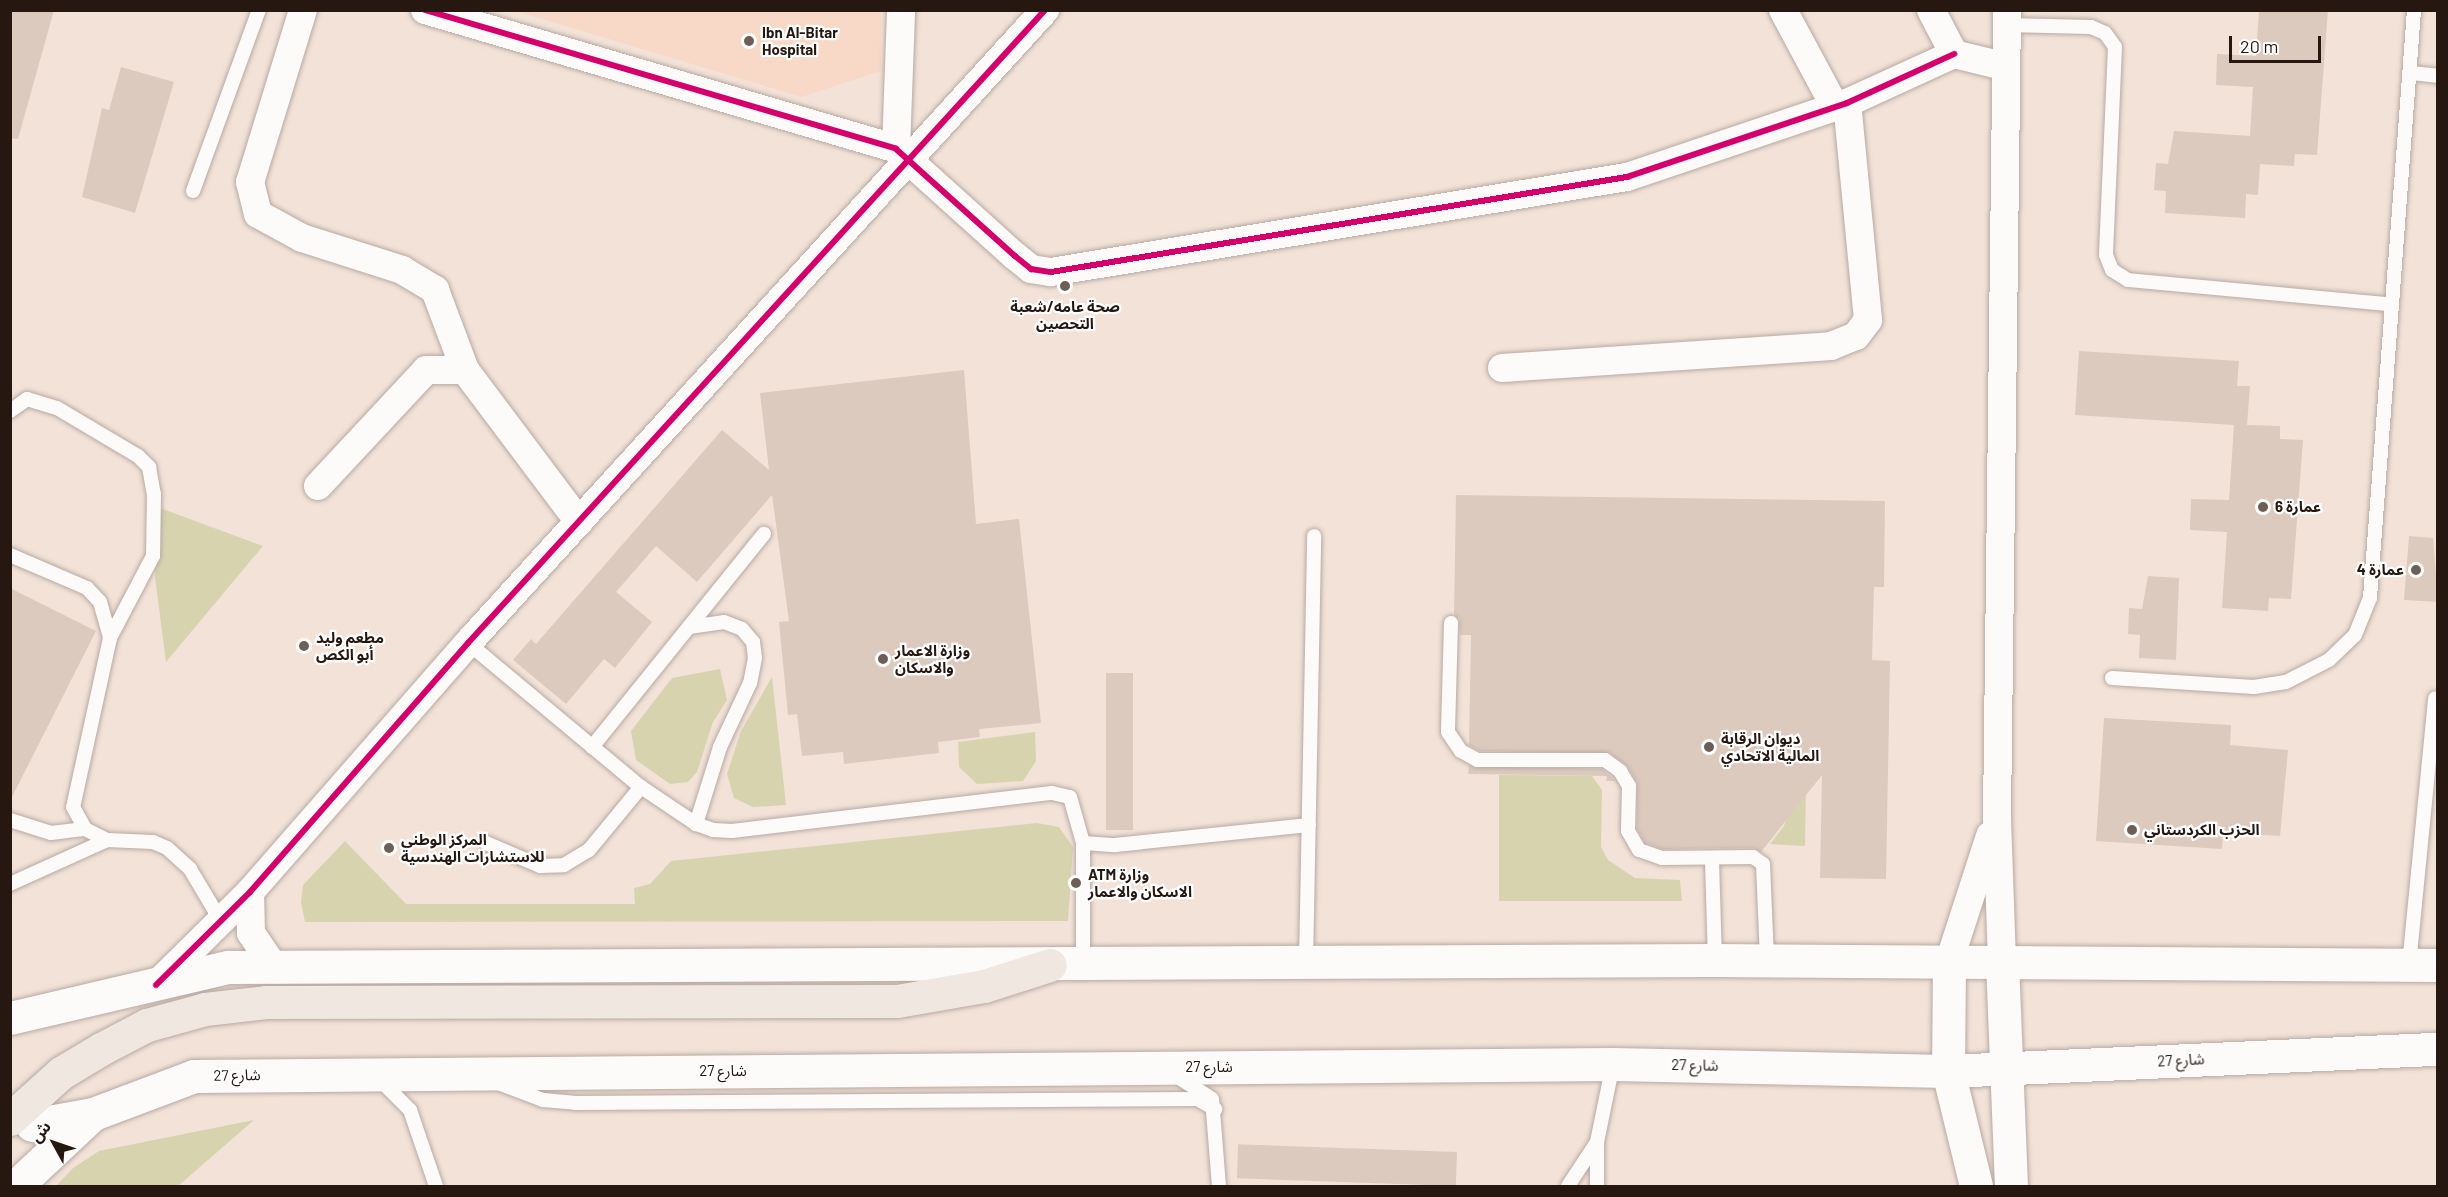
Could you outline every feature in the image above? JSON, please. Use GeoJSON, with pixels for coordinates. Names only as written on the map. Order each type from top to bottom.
{"type":"FeatureCollection","features":[{"type":"Feature","properties":{"kind":"main road"},"geometry":{"type":"LineString","coordinates":[[10,1018],[70,1006],[228,967],[1306,964],[1715,960],[2423,965]]}},
{"type":"Feature","properties":{"kind":"main road"},"geometry":{"type":"LineString","coordinates":[[1949,962],[1948,1071],[1976,1186]]}},
{"type":"Feature","properties":{"kind":"main road"},"geometry":{"type":"LineString","coordinates":[[2001,962],[2009,1068],[2011,1186]]}},
{"type":"Feature","properties":{"kind":"main road"},"geometry":{"type":"LineString","coordinates":[[21,1122],[61,1073],[100,1049],[147,1025],[205,1009],[266,1002],[897,1001],[984,987],[1050,965]]}},
{"type":"Feature","properties":{"kind":"main road"},"geometry":{"type":"LineString","coordinates":[[10,1032],[70,1006]]}},
{"type":"Feature","properties":{"kind":"main road","name":"شارع 27"},"geometry":{"type":"LineString","coordinates":[[16,1186],[93,1114],[194,1076],[1612,1064],[1948,1071],[2438,1049]]}},
{"type":"Feature","properties":{"kind":"main road"},"geometry":{"type":"LineString","coordinates":[[21,1122],[93,1114]]}},
{"type":"Feature","properties":{"kind":"street"},"geometry":{"type":"LineString","coordinates":[[303,10],[250,182],[258,214],[302,238],[402,270],[435,290],[465,370],[579,522]]}},
{"type":"Feature","properties":{"kind":"street"},"geometry":{"type":"LineString","coordinates":[[425,10],[904,155],[1015,256],[1031,268],[1051,272],[1627,177],[1841,105],[1954,54],[2003,66]]}},
{"type":"Feature","properties":{"kind":"street"},"geometry":{"type":"LineString","coordinates":[[901,10],[904,155]]}},
{"type":"Feature","properties":{"kind":"street"},"geometry":{"type":"LineString","coordinates":[[156,985],[250,892],[468,643],[579,522],[904,155],[1045,10]]}},
{"type":"Feature","properties":{"kind":"street"},"geometry":{"type":"LineString","coordinates":[[1502,368],[1831,346],[1856,336],[1868,320],[1841,105],[1783,10]]}},
{"type":"Feature","properties":{"kind":"street"},"geometry":{"type":"LineString","coordinates":[[1931,10],[1954,54]]}},
{"type":"Feature","properties":{"kind":"street"},"geometry":{"type":"LineString","coordinates":[[2001,962],[1996,817],[2003,66],[2007,18]]}},
{"type":"Feature","properties":{"kind":"street"},"geometry":{"type":"LineString","coordinates":[[318,486],[426,370],[465,370]]}},
{"type":"Feature","properties":{"kind":"street"},"geometry":{"type":"LineString","coordinates":[[1949,962],[1996,817]]}},
{"type":"Feature","properties":{"kind":"street"},"geometry":{"type":"LineString","coordinates":[[250,892],[251,933],[274,967]]}},
{"type":"Feature","properties":{"kind":"lane"},"geometry":{"type":"LineString","coordinates":[[193,191],[259,10]]}},
{"type":"Feature","properties":{"kind":"lane"},"geometry":{"type":"LineString","coordinates":[[2112,678],[2254,687],[2286,682],[2329,660],[2355,635],[2370,598],[2389,304],[2411,73],[2414,10]]}},
{"type":"Feature","properties":{"kind":"lane"},"geometry":{"type":"LineString","coordinates":[[2007,18],[2091,27],[2105,33],[2115,47],[2106,255],[2112,270],[2128,280],[2389,304]]}},
{"type":"Feature","properties":{"kind":"lane"},"geometry":{"type":"LineString","coordinates":[[2411,73],[2438,76]]}},
{"type":"Feature","properties":{"kind":"lane"},"geometry":{"type":"LineString","coordinates":[[10,411],[27,399],[57,408],[138,456],[149,467],[154,494],[153,556],[110,638],[73,807],[85,829]]}},
{"type":"Feature","properties":{"kind":"lane"},"geometry":{"type":"LineString","coordinates":[[592,747],[764,534]]}},
{"type":"Feature","properties":{"kind":"lane"},"geometry":{"type":"LineString","coordinates":[[1306,964],[1314,536]]}},
{"type":"Feature","properties":{"kind":"lane"},"geometry":{"type":"LineString","coordinates":[[10,555],[87,588],[100,602],[110,638]]}},
{"type":"Feature","properties":{"kind":"lane"},"geometry":{"type":"LineString","coordinates":[[689,627],[724,622],[742,629],[753,642],[755,658],[750,683],[720,747],[696,824]]}},
{"type":"Feature","properties":{"kind":"lane"},"geometry":{"type":"LineString","coordinates":[[1450,624],[1448,732],[1461,751],[1478,760],[1605,760],[1620,771],[1629,786],[1628,831],[1639,850],[1662,858],[1712,860],[1753,857],[1763,864],[1767,961]]}},
{"type":"Feature","properties":{"kind":"lane"},"geometry":{"type":"LineString","coordinates":[[468,643],[641,787],[696,824],[732,831],[1052,793],[1070,797],[1083,843],[1083,965]]}},
{"type":"Feature","properties":{"kind":"lane"},"geometry":{"type":"LineString","coordinates":[[2423,965],[2435,698]]}},
{"type":"Feature","properties":{"kind":"lane"},"geometry":{"type":"LineString","coordinates":[[486,843],[540,866],[564,865],[589,850],[641,787]]}},
{"type":"Feature","properties":{"kind":"lane"},"geometry":{"type":"LineString","coordinates":[[10,820],[51,833],[85,829],[107,840],[153,842],[167,848],[189,869],[221,921]]}},
{"type":"Feature","properties":{"kind":"lane"},"geometry":{"type":"LineString","coordinates":[[1083,843],[1115,845],[1309,825]]}},
{"type":"Feature","properties":{"kind":"lane"},"geometry":{"type":"LineString","coordinates":[[10,884],[107,840]]}},
{"type":"Feature","properties":{"kind":"lane"},"geometry":{"type":"LineString","coordinates":[[1712,860],[1715,960]]}},
{"type":"Feature","properties":{"kind":"lane"},"geometry":{"type":"LineString","coordinates":[[1598,1186],[1597,1142],[1612,1064]]}},
{"type":"Feature","properties":{"kind":"lane"},"geometry":{"type":"LineString","coordinates":[[1160,1067],[1205,1092],[1215,1109],[1219,1186]]}},
{"type":"Feature","properties":{"kind":"lane"},"geometry":{"type":"LineString","coordinates":[[480,1073],[534,1097],[576,1103],[1197,1099],[1215,1109]]}},
{"type":"Feature","properties":{"kind":"lane"},"geometry":{"type":"LineString","coordinates":[[373,1074],[410,1110],[436,1186]]}},
{"type":"Feature","properties":{"kind":"lane"},"geometry":{"type":"LineString","coordinates":[[1569,1186],[1597,1142]]}},
{"type":"Feature","properties":{"kind":"shaded area","name":"Ibn Al-Bitar Hospital"},"geometry":{"type":"Polygon","coordinates":[[[516,11],[881,11],[881,71],[801,97],[516,11]]]}},
{"type":"Feature","properties":{"kind":"shaded area"},"geometry":{"type":"Polygon","coordinates":[[[160,508],[263,546],[166,662],[155,577],[160,508]]]}},
{"type":"Feature","properties":{"kind":"shaded area"},"geometry":{"type":"Polygon","coordinates":[[[720,669],[727,700],[713,722],[697,772],[688,782],[670,784],[636,760],[631,731],[672,678],[720,669]]]}},
{"type":"Feature","properties":{"kind":"shaded area"},"geometry":{"type":"Polygon","coordinates":[[[772,677],[786,805],[753,807],[734,798],[727,774],[741,731],[772,677]]]}},
{"type":"Feature","properties":{"kind":"shaded area"},"geometry":{"type":"Polygon","coordinates":[[[1035,732],[1036,761],[1023,781],[977,784],[959,767],[958,742],[1035,732]]]}},
{"type":"Feature","properties":{"kind":"shaded area"},"geometry":{"type":"Polygon","coordinates":[[[1499,775],[1592,776],[1602,790],[1601,847],[1608,860],[1635,878],[1680,880],[1682,901],[1499,901],[1499,775]]]}},
{"type":"Feature","properties":{"kind":"shaded area"},"geometry":{"type":"Polygon","coordinates":[[[1806,785],[1805,846],[1770,844],[1784,826],[1792,799],[1806,785]]]}},
{"type":"Feature","properties":{"kind":"shaded area"},"geometry":{"type":"Polygon","coordinates":[[[1037,823],[1059,827],[1073,847],[1068,921],[305,922],[301,902],[303,885],[345,841],[406,904],[635,904],[634,888],[650,884],[671,861],[1037,823]]]}},
{"type":"Feature","properties":{"kind":"shaded area"},"geometry":{"type":"Polygon","coordinates":[[[254,1120],[178,1186],[56,1186],[73,1168],[99,1151],[254,1120]]]}},
{"type":"Feature","properties":{"kind":"building"},"geometry":{"type":"Polygon","coordinates":[[[10,10],[54,10],[18,139],[10,138],[10,10]]]}},
{"type":"Feature","properties":{"kind":"building"},"geometry":{"type":"Polygon","coordinates":[[[2259,10],[2328,10],[2317,155],[2295,154],[2294,166],[2260,164],[2258,195],[2246,194],[2245,218],[2165,213],[2166,191],[2154,190],[2156,163],[2168,164],[2174,131],[2250,136],[2253,87],[2216,85],[2217,54],[2256,56],[2259,10]]]}},
{"type":"Feature","properties":{"kind":"building"},"geometry":{"type":"Polygon","coordinates":[[[121,67],[174,82],[135,213],[82,197],[102,108],[109,110],[121,67]]]}},
{"type":"Feature","properties":{"kind":"building","name":"عمارة 6"},"geometry":{"type":"Polygon","coordinates":[[[2079,351],[2239,361],[2237,386],[2250,386],[2247,425],[2280,426],[2280,439],[2303,440],[2291,599],[2269,598],[2268,611],[2222,608],[2227,532],[2190,530],[2191,499],[2229,500],[2234,425],[2075,415],[2079,351]]]}},
{"type":"Feature","properties":{"kind":"building"},"geometry":{"type":"Polygon","coordinates":[[[964,370],[976,524],[1019,519],[1041,723],[979,729],[980,737],[938,742],[939,753],[844,764],[843,752],[802,756],[797,714],[788,715],[779,622],[789,621],[772,495],[697,582],[656,546],[616,592],[652,622],[615,668],[604,659],[566,704],[513,660],[531,639],[536,644],[722,430],[769,470],[760,393],[964,370]]]}},
{"type":"Feature","properties":{"kind":"building"},"geometry":{"type":"Polygon","coordinates":[[[1456,495],[1885,501],[1884,587],[1874,587],[1872,660],[1890,661],[1886,879],[1820,878],[1822,775],[1761,852],[1753,848],[1663,849],[1645,843],[1637,829],[1637,782],[1627,766],[1610,753],[1479,751],[1469,745],[1471,635],[1460,635],[1459,619],[1454,615],[1456,495]]]}},
{"type":"Feature","properties":{"kind":"building","name":"عمارة 4"},"geometry":{"type":"Polygon","coordinates":[[[2409,536],[2433,538],[2438,602],[2404,600],[2409,536]]]}},
{"type":"Feature","properties":{"kind":"building"},"geometry":{"type":"Polygon","coordinates":[[[2148,576],[2179,578],[2176,660],[2139,658],[2140,635],[2128,634],[2129,608],[2142,609],[2148,576]]]}},
{"type":"Feature","properties":{"kind":"building"},"geometry":{"type":"Polygon","coordinates":[[[10,588],[96,631],[10,801],[10,588]]]}},
{"type":"Feature","properties":{"kind":"building"},"geometry":{"type":"Polygon","coordinates":[[[1106,673],[1133,673],[1133,830],[1106,830],[1106,673]]]}},
{"type":"Feature","properties":{"kind":"building"},"geometry":{"type":"Polygon","coordinates":[[[2104,718],[2231,725],[2230,745],[2288,750],[2280,836],[2223,832],[2222,849],[2096,841],[2104,718]]]}},
{"type":"Feature","properties":{"kind":"building"},"geometry":{"type":"Polygon","coordinates":[[[1469,766],[1602,769],[1616,781],[1606,781],[1607,776],[1468,774],[1469,766]]]}},
{"type":"Feature","properties":{"kind":"building"},"geometry":{"type":"Polygon","coordinates":[[[1238,1144],[1457,1152],[1456,1186],[1237,1178],[1238,1144]]]}},
{"type":"Feature","properties":{"kind":"cycle path"},"geometry":{"type":"LineString","coordinates":[[425,10],[896,149],[1031,269],[1051,272],[1627,177],[1847,103],[1954,54]]}},
{"type":"Feature","properties":{"kind":"cycle path"},"geometry":{"type":"LineString","coordinates":[[156,985],[250,892],[468,643],[1045,10]]}},
{"type":"Feature","properties":{"kind":"place","name":"Ibn Al-Bitar Hospital"},"geometry":{"type":"Point","coordinates":[749,41]}},
{"type":"Feature","properties":{"kind":"place","name":"صحة عامه/شعبة التحصين"},"geometry":{"type":"Point","coordinates":[1065,286]}},
{"type":"Feature","properties":{"kind":"place","name":"عمارة 6"},"geometry":{"type":"Point","coordinates":[2263,507]}},
{"type":"Feature","properties":{"kind":"place","name":"عمارة 4"},"geometry":{"type":"Point","coordinates":[2416,570]}},
{"type":"Feature","properties":{"kind":"place","name":"مطعم وليد أبو الكص"},"geometry":{"type":"Point","coordinates":[304,646]}},
{"type":"Feature","properties":{"kind":"place","name":"وزارة الاعمار والاسكان"},"geometry":{"type":"Point","coordinates":[883,659]}},
{"type":"Feature","properties":{"kind":"place","name":"ديوان الرقابة المالية الاتحادي"},"geometry":{"type":"Point","coordinates":[1709,747]}},
{"type":"Feature","properties":{"kind":"place","name":"الحزب الكردستاني"},"geometry":{"type":"Point","coordinates":[2132,830]}},
{"type":"Feature","properties":{"kind":"place","name":"المركز الوطني للاستشارات الهندسية"},"geometry":{"type":"Point","coordinates":[389,848]}},
{"type":"Feature","properties":{"kind":"place","name":"ATM وزارة الاسكان والاعمار"},"geometry":{"type":"Point","coordinates":[1076,883]}}]}
